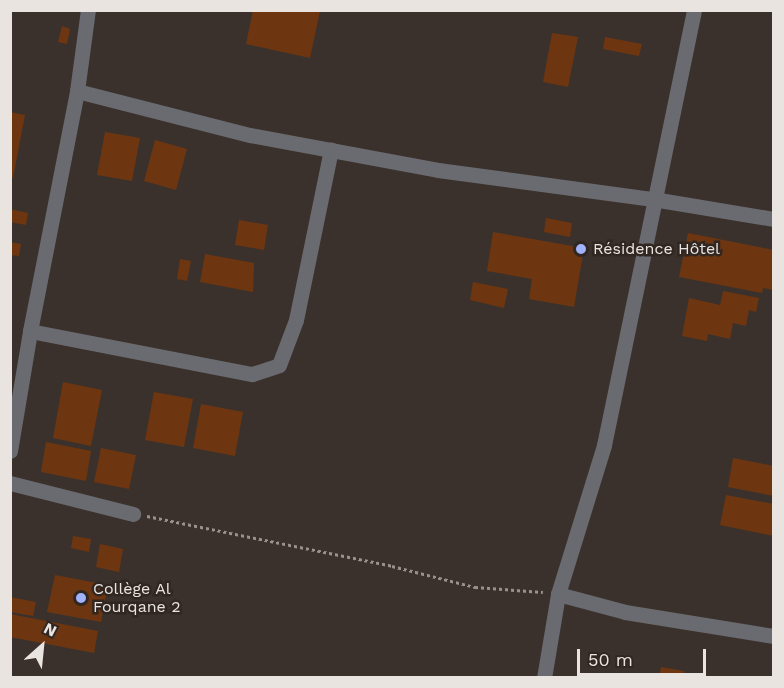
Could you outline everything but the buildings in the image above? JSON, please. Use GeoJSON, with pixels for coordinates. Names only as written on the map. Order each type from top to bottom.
{"type":"FeatureCollection","features":[{"type":"Feature","properties":{"kind":"street"},"geometry":{"type":"LineString","coordinates":[[10,450],[30,331],[77,92],[88,10]]}},
{"type":"Feature","properties":{"kind":"street"},"geometry":{"type":"LineString","coordinates":[[544,678],[558,594],[603,446],[693,10]]}},
{"type":"Feature","properties":{"kind":"street"},"geometry":{"type":"LineString","coordinates":[[77,92],[250,135],[438,170],[653,199],[774,219]]}},
{"type":"Feature","properties":{"kind":"street"},"geometry":{"type":"LineString","coordinates":[[30,331],[252,374],[279,365],[296,320],[332,150]]}},
{"type":"Feature","properties":{"kind":"street"},"geometry":{"type":"LineString","coordinates":[[10,483],[133,514]]}},
{"type":"Feature","properties":{"kind":"street"},"geometry":{"type":"LineString","coordinates":[[558,594],[625,612],[774,636]]}},
{"type":"Feature","properties":{"kind":"path"},"geometry":{"type":"LineString","coordinates":[[133,514],[392,567],[475,587],[558,594]]}},
{"type":"Feature","properties":{"kind":"place","name":"Résidence Hôtel"},"geometry":{"type":"Point","coordinates":[581,249]}},
{"type":"Feature","properties":{"kind":"place","name":"Collège Al Fourqane 2"},"geometry":{"type":"Point","coordinates":[81,598]}}]}
